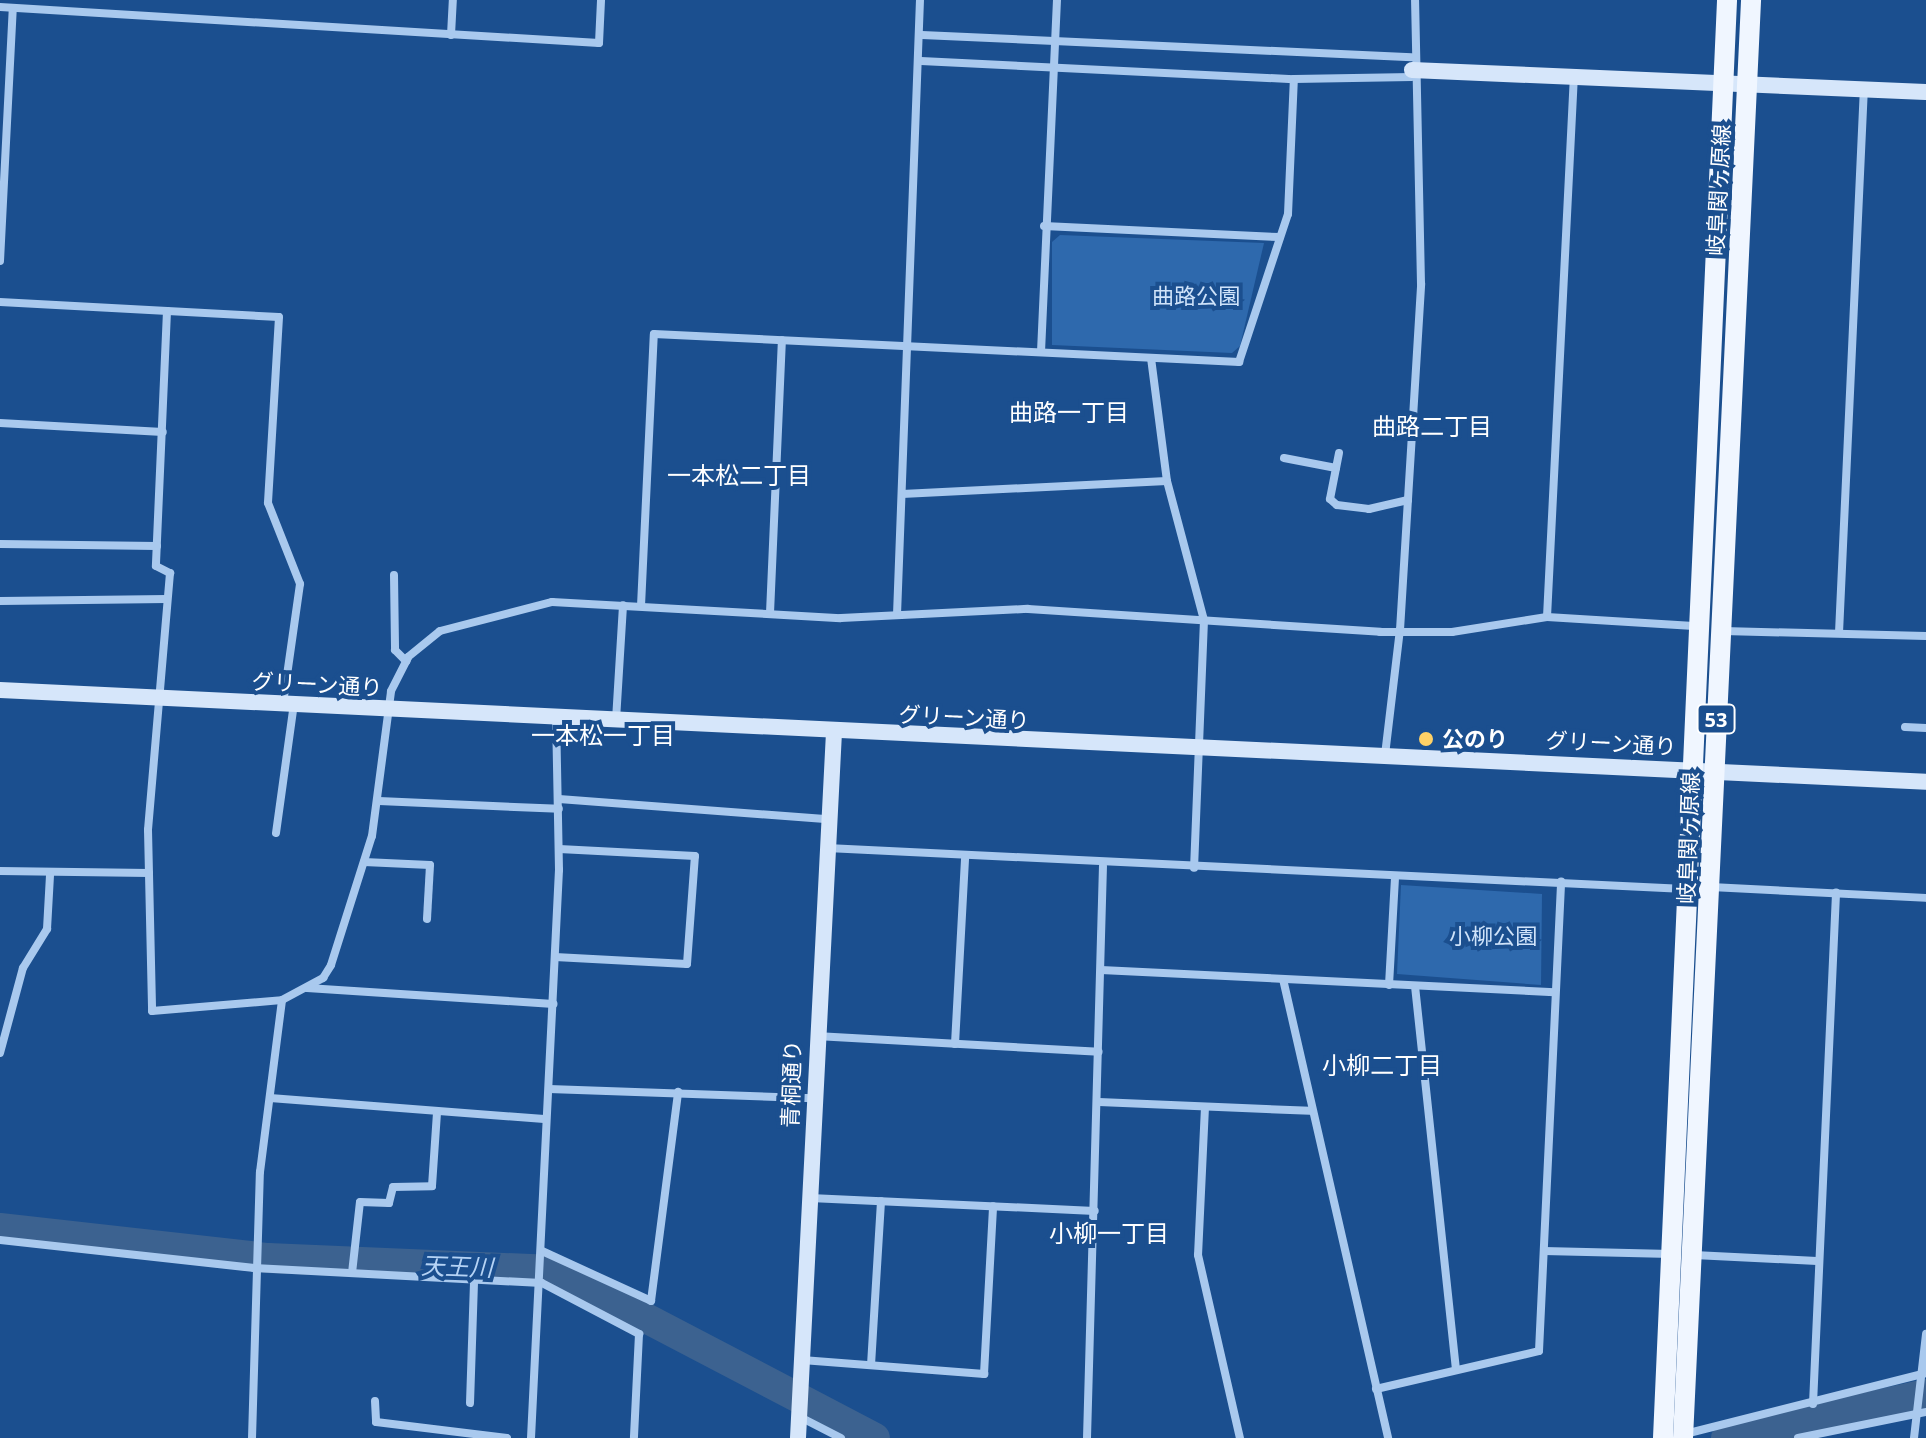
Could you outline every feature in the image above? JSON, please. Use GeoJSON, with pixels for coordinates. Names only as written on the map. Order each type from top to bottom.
{"type":"FeatureCollection","features":[{"type":"Feature","properties":{"kind":"main road","name":"岐阜関ヶ原線"},"geometry":{"type":"LineString","coordinates":[[1682,1255],[1685,889],[1694,626],[1727,0]]}},
{"type":"Feature","properties":{"kind":"main road","name":"岐阜関ヶ原線"},"geometry":{"type":"LineString","coordinates":[[1671,1437],[1711,887],[1720,631],[1751,0]]}},
{"type":"Feature","properties":{"kind":"street"},"geometry":{"type":"LineString","coordinates":[[451,35],[453,0]]}},
{"type":"Feature","properties":{"kind":"street"},"geometry":{"type":"LineString","coordinates":[[0,7],[599,43],[601,0]]}},
{"type":"Feature","properties":{"kind":"street"},"geometry":{"type":"LineString","coordinates":[[897,615],[922,35],[920,0]]}},
{"type":"Feature","properties":{"kind":"street"},"geometry":{"type":"LineString","coordinates":[[1041,352],[1044,226],[1057,0]]}},
{"type":"Feature","properties":{"kind":"street"},"geometry":{"type":"LineString","coordinates":[[1385,755],[1400,630],[1421,271],[1412,68],[1415,0]]}},
{"type":"Feature","properties":{"kind":"street"},"geometry":{"type":"LineString","coordinates":[[0,261],[13,8]]}},
{"type":"Feature","properties":{"kind":"street"},"geometry":{"type":"LineString","coordinates":[[922,35],[1054,41],[1412,68],[1926,92]]}},
{"type":"Feature","properties":{"kind":"street"},"geometry":{"type":"LineString","coordinates":[[921,61],[1294,79],[1412,68]]}},
{"type":"Feature","properties":{"kind":"street"},"geometry":{"type":"LineString","coordinates":[[1547,617],[1574,75]]}},
{"type":"Feature","properties":{"kind":"street"},"geometry":{"type":"LineString","coordinates":[[641,606],[654,334],[1239,362],[1280,237],[1294,79]]}},
{"type":"Feature","properties":{"kind":"street"},"geometry":{"type":"LineString","coordinates":[[1839,633],[1864,87]]}},
{"type":"Feature","properties":{"kind":"street"},"geometry":{"type":"LineString","coordinates":[[1044,226],[1280,237]]}},
{"type":"Feature","properties":{"kind":"street"},"geometry":{"type":"LineString","coordinates":[[0,302],[279,317],[268,503],[300,584],[276,833]]}},
{"type":"Feature","properties":{"kind":"street"},"geometry":{"type":"LineString","coordinates":[[167,311],[156,566],[170,573],[157,699],[149,873],[152,1011],[282,1000],[323,978],[331,965],[364,862],[379,801],[388,709],[406,661],[440,631],[507,609],[552,602],[770,613],[897,615],[1028,609],[1452,632],[1547,617],[1694,626]]}},
{"type":"Feature","properties":{"kind":"street"},"geometry":{"type":"LineString","coordinates":[[770,613],[782,340]]}},
{"type":"Feature","properties":{"kind":"street"},"geometry":{"type":"LineString","coordinates":[[1151,358],[1167,481],[1204,620],[1194,868]]}},
{"type":"Feature","properties":{"kind":"street"},"geometry":{"type":"LineString","coordinates":[[0,423],[163,432]]}},
{"type":"Feature","properties":{"kind":"street"},"geometry":{"type":"LineString","coordinates":[[1339,453],[1330,499],[1337,505],[1369,509],[1408,500]]}},
{"type":"Feature","properties":{"kind":"street"},"geometry":{"type":"LineString","coordinates":[[1284,458],[1336,468]]}},
{"type":"Feature","properties":{"kind":"street"},"geometry":{"type":"LineString","coordinates":[[902,494],[1167,481]]}},
{"type":"Feature","properties":{"kind":"street"},"geometry":{"type":"LineString","coordinates":[[0,544],[157,546]]}},
{"type":"Feature","properties":{"kind":"street"},"geometry":{"type":"LineString","coordinates":[[394,575],[395,650],[406,661]]}},
{"type":"Feature","properties":{"kind":"street"},"geometry":{"type":"LineString","coordinates":[[0,601],[167,599]]}},
{"type":"Feature","properties":{"kind":"street"},"geometry":{"type":"LineString","coordinates":[[616,721],[623,605]]}},
{"type":"Feature","properties":{"kind":"street"},"geometry":{"type":"LineString","coordinates":[[1720,631],[1926,636]]}},
{"type":"Feature","properties":{"kind":"street","name":"グリーン通り"},"geometry":{"type":"LineString","coordinates":[[0,690],[1198,751],[1385,755],[1926,782]]}},
{"type":"Feature","properties":{"kind":"street"},"geometry":{"type":"LineString","coordinates":[[531,1438],[542,1283],[544,1119],[549,1089],[559,849],[556,718]]}},
{"type":"Feature","properties":{"kind":"street"},"geometry":{"type":"LineString","coordinates":[[1905,727],[1926,728]]}},
{"type":"Feature","properties":{"kind":"street","name":"青桐通り"},"geometry":{"type":"LineString","coordinates":[[798,1438],[815,1036],[834,733]]}},
{"type":"Feature","properties":{"kind":"street"},"geometry":{"type":"LineString","coordinates":[[379,801],[559,804],[828,819]]}},
{"type":"Feature","properties":{"kind":"street"},"geometry":{"type":"LineString","coordinates":[[826,848],[1103,866],[1685,889]]}},
{"type":"Feature","properties":{"kind":"street"},"geometry":{"type":"LineString","coordinates":[[555,957],[687,964],[695,856],[559,849]]}},
{"type":"Feature","properties":{"kind":"street"},"geometry":{"type":"LineString","coordinates":[[955,1044],[965,857]]}},
{"type":"Feature","properties":{"kind":"street"},"geometry":{"type":"LineString","coordinates":[[364,862],[430,865],[427,919]]}},
{"type":"Feature","properties":{"kind":"street"},"geometry":{"type":"LineString","coordinates":[[1087,1438],[1099,1102],[1103,866]]}},
{"type":"Feature","properties":{"kind":"street"},"geometry":{"type":"LineString","coordinates":[[0,871],[50,875],[149,873]]}},
{"type":"Feature","properties":{"kind":"street"},"geometry":{"type":"LineString","coordinates":[[0,1053],[23,968],[47,929],[50,875]]}},
{"type":"Feature","properties":{"kind":"street"},"geometry":{"type":"LineString","coordinates":[[1389,985],[1395,879]]}},
{"type":"Feature","properties":{"kind":"street"},"geometry":{"type":"LineString","coordinates":[[1376,1389],[1539,1351],[1561,882]]}},
{"type":"Feature","properties":{"kind":"street"},"geometry":{"type":"LineString","coordinates":[[1711,887],[1926,898]]}},
{"type":"Feature","properties":{"kind":"street"},"geometry":{"type":"LineString","coordinates":[[1813,1404],[1817,1261],[1836,893]]}},
{"type":"Feature","properties":{"kind":"street"},"geometry":{"type":"LineString","coordinates":[[1101,970],[1554,992]]}},
{"type":"Feature","properties":{"kind":"street"},"geometry":{"type":"LineString","coordinates":[[1283,979],[1310,1111],[1388,1438]]}},
{"type":"Feature","properties":{"kind":"street"},"geometry":{"type":"LineString","coordinates":[[1415,986],[1456,1368]]}},
{"type":"Feature","properties":{"kind":"street"},"geometry":{"type":"LineString","coordinates":[[302,988],[553,1004]]}},
{"type":"Feature","properties":{"kind":"street"},"geometry":{"type":"LineString","coordinates":[[252,1438],[254,1268],[282,1000]]}},
{"type":"Feature","properties":{"kind":"street"},"geometry":{"type":"LineString","coordinates":[[815,1036],[1099,1052]]}},
{"type":"Feature","properties":{"kind":"street"},"geometry":{"type":"LineString","coordinates":[[549,1089],[813,1098]]}},
{"type":"Feature","properties":{"kind":"street"},"geometry":{"type":"LineString","coordinates":[[542,1251],[651,1301],[678,1092]]}},
{"type":"Feature","properties":{"kind":"street"},"geometry":{"type":"LineString","coordinates":[[270,1098],[544,1119]]}},
{"type":"Feature","properties":{"kind":"street"},"geometry":{"type":"LineString","coordinates":[[1099,1102],[1310,1111]]}},
{"type":"Feature","properties":{"kind":"street"},"geometry":{"type":"LineString","coordinates":[[1205,1107],[1198,1255],[1240,1438]]}},
{"type":"Feature","properties":{"kind":"street"},"geometry":{"type":"LineString","coordinates":[[352,1273],[360,1202],[389,1203],[393,1187],[432,1186],[437,1112]]}},
{"type":"Feature","properties":{"kind":"street"},"geometry":{"type":"LineString","coordinates":[[809,1198],[1095,1211]]}},
{"type":"Feature","properties":{"kind":"street"},"geometry":{"type":"LineString","coordinates":[[871,1365],[881,1201]]}},
{"type":"Feature","properties":{"kind":"street"},"geometry":{"type":"LineString","coordinates":[[802,1360],[984,1374],[993,1206]]}},
{"type":"Feature","properties":{"kind":"street"},"geometry":{"type":"LineString","coordinates":[[0,1240],[254,1268],[542,1283],[639,1334],[634,1438]]}},
{"type":"Feature","properties":{"kind":"street"},"geometry":{"type":"LineString","coordinates":[[1544,1251],[1817,1261]]}},
{"type":"Feature","properties":{"kind":"street"},"geometry":{"type":"LineString","coordinates":[[470,1403],[474,1280]]}},
{"type":"Feature","properties":{"kind":"street"},"geometry":{"type":"LineString","coordinates":[[1914,1438],[1915,1384],[1925,1373],[1926,1334]]}},
{"type":"Feature","properties":{"kind":"street"},"geometry":{"type":"LineString","coordinates":[[1671,1437],[1813,1404],[1925,1373]]}},
{"type":"Feature","properties":{"kind":"street"},"geometry":{"type":"LineString","coordinates":[[375,1401],[376,1422],[507,1438]]}},
{"type":"Feature","properties":{"kind":"street"},"geometry":{"type":"LineString","coordinates":[[1798,1438],[1926,1412]]}},
{"type":"Feature","properties":{"kind":"street"},"geometry":{"type":"LineString","coordinates":[[799,1417],[841,1438]]}},
{"type":"Feature","properties":{"kind":"green space","name":"曲路公園"},"geometry":{"type":"Polygon","coordinates":[[[1060,235],[1264,243],[1240,346],[1232,353],[1052,345],[1052,242],[1060,235]]]}},
{"type":"Feature","properties":{"kind":"green space","name":"小柳公園"},"geometry":{"type":"Polygon","coordinates":[[[1401,885],[1542,894],[1541,985],[1397,974],[1401,885]]]}},
{"type":"Feature","properties":{"kind":"waterway","name":"天王川"},"geometry":{"type":"LineString","coordinates":[[0,1228],[268,1258],[554,1270],[875,1438]]}},
{"type":"Feature","properties":{"kind":"waterway","name":"天王川"},"geometry":{"type":"LineString","coordinates":[[1726,1438],[1926,1394]]}},
{"type":"Feature","properties":{"kind":"place","name":"公のり"},"geometry":{"type":"Point","coordinates":[1426,739]}},
{"type":"Feature","properties":{"kind":"district","name":"曲路一丁目"},"geometry":{"type":"Point","coordinates":[1069,412]}},
{"type":"Feature","properties":{"kind":"district","name":"曲路二丁目"},"geometry":{"type":"Point","coordinates":[1432,426]}},
{"type":"Feature","properties":{"kind":"district","name":"一本松二丁目"},"geometry":{"type":"Point","coordinates":[739,475]}},
{"type":"Feature","properties":{"kind":"district","name":"一本松一丁目"},"geometry":{"type":"Point","coordinates":[603,735]}},
{"type":"Feature","properties":{"kind":"district","name":"小柳二丁目"},"geometry":{"type":"Point","coordinates":[1382,1065]}},
{"type":"Feature","properties":{"kind":"district","name":"小柳一丁目"},"geometry":{"type":"Point","coordinates":[1109,1233]}}]}
